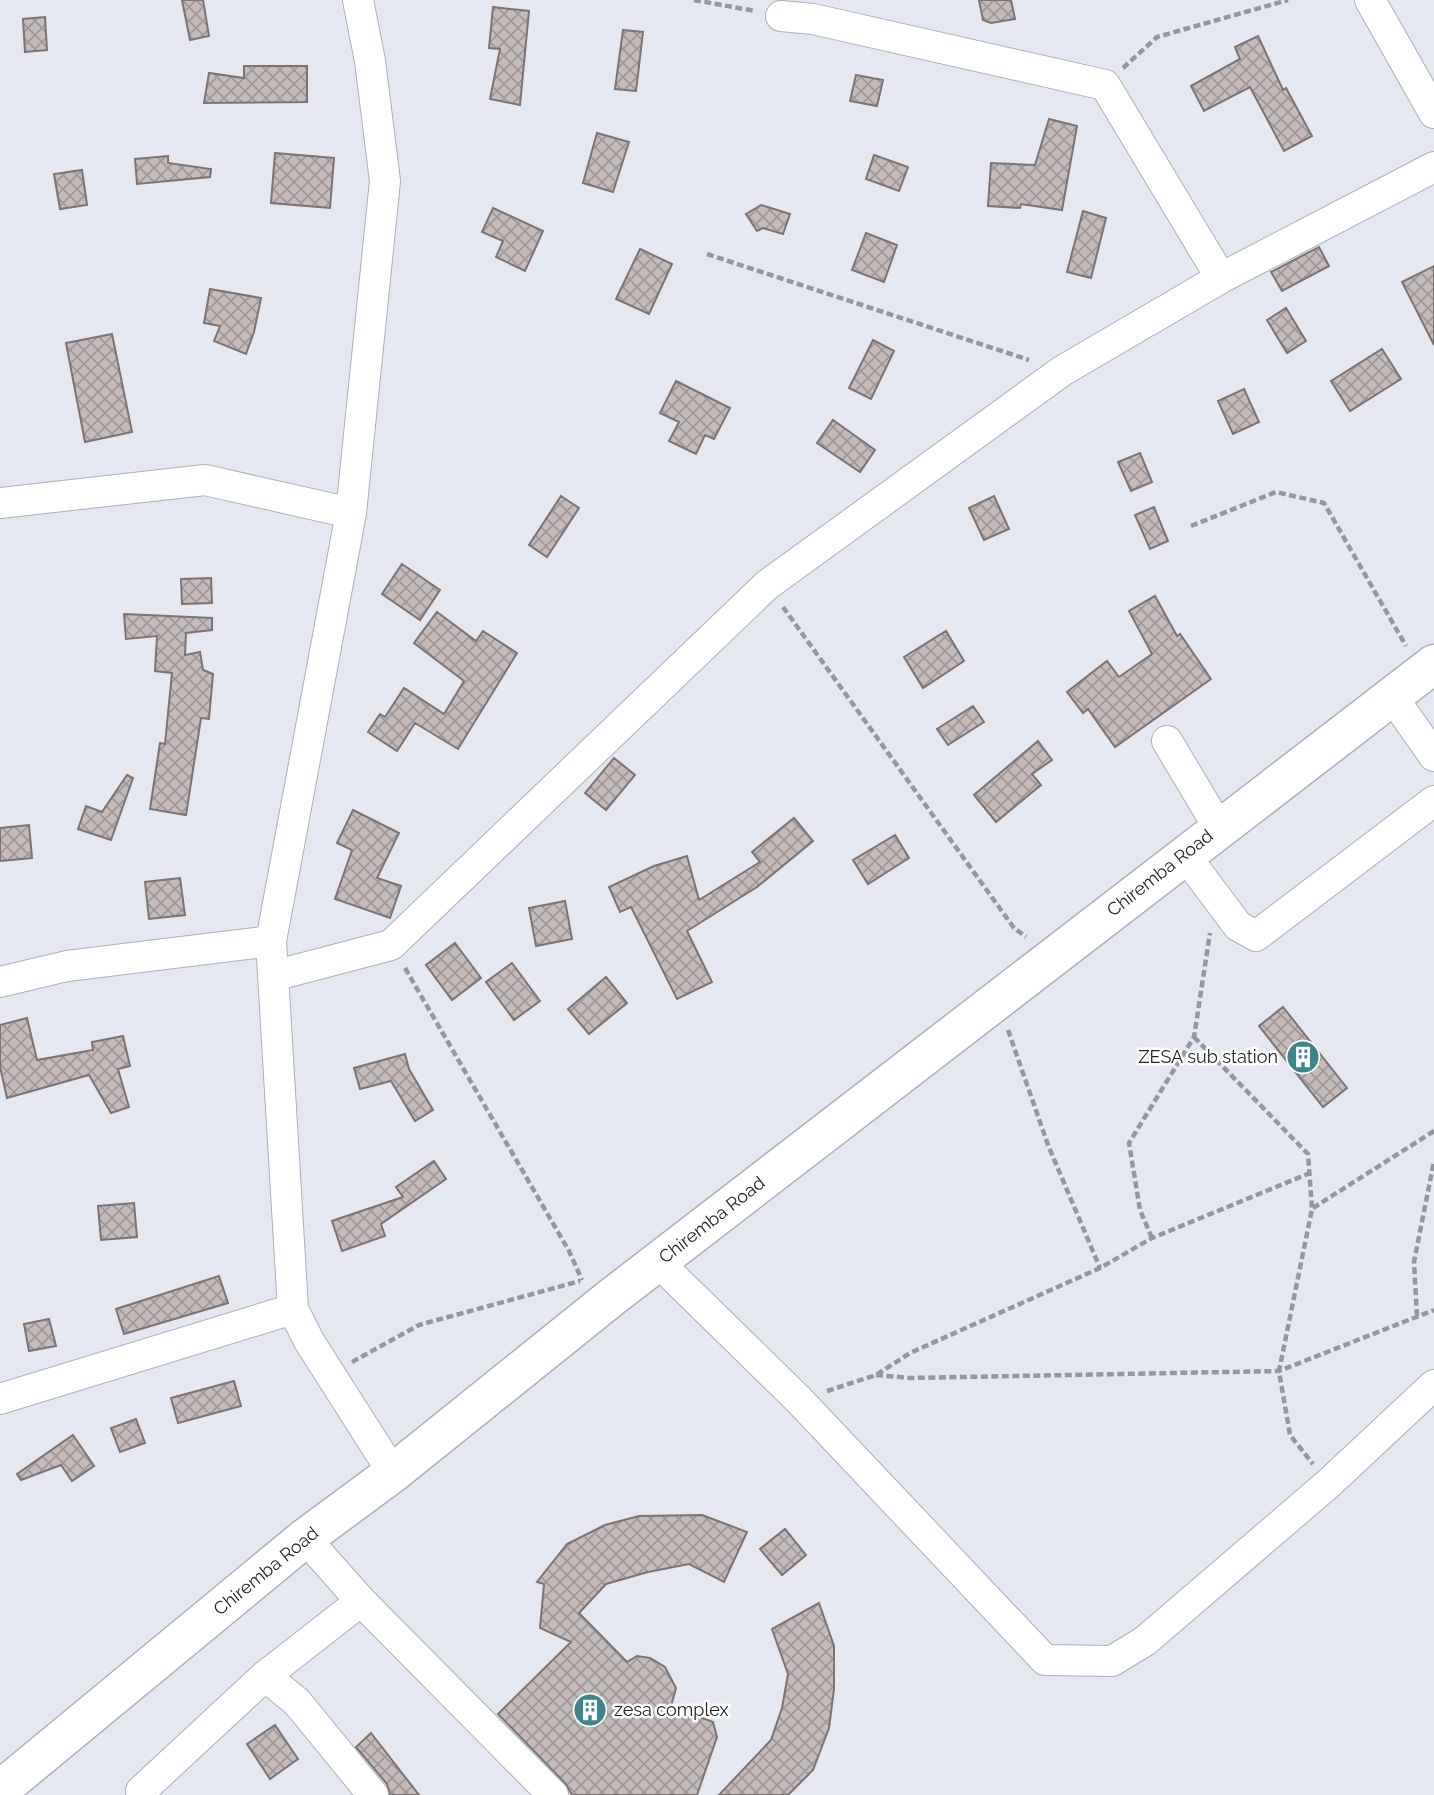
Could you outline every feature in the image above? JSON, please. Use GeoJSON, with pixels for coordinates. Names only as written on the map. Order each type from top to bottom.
{"type":"FeatureCollection","features":[{"type":"Feature","properties":{"kind":"main road","name":"Chiremba Road"},"geometry":{"type":"LineString","coordinates":[[5,1778],[305,1538],[393,1473],[597,1289],[657,1262],[1184,854],[1415,679]]}},
{"type":"Feature","properties":{"kind":"street"},"geometry":{"type":"LineString","coordinates":[[358,0],[370,61],[385,181],[351,513],[271,942],[293,1309],[330,1375],[393,1473]]}},
{"type":"Feature","properties":{"kind":"street"},"geometry":{"type":"LineString","coordinates":[[1370,0],[1434,113]]}},
{"type":"Feature","properties":{"kind":"street"},"geometry":{"type":"LineString","coordinates":[[781,16],[813,19],[1105,85],[1221,278]]}},
{"type":"Feature","properties":{"kind":"street"},"geometry":{"type":"LineString","coordinates":[[273,976],[391,945],[767,585],[1062,371],[1221,278],[1434,167]]}},
{"type":"Feature","properties":{"kind":"street"},"geometry":{"type":"LineString","coordinates":[[0,503],[205,480],[351,513]]}},
{"type":"Feature","properties":{"kind":"street"},"geometry":{"type":"LineString","coordinates":[[1415,679],[1434,756]]}},
{"type":"Feature","properties":{"kind":"street"},"geometry":{"type":"LineString","coordinates":[[1167,741],[1219,828]]}},
{"type":"Feature","properties":{"kind":"street"},"geometry":{"type":"LineString","coordinates":[[1184,854],[1238,926],[1256,936],[1434,801]]}},
{"type":"Feature","properties":{"kind":"street"},"geometry":{"type":"LineString","coordinates":[[0,982],[67,966],[271,942]]}},
{"type":"Feature","properties":{"kind":"street"},"geometry":{"type":"LineString","coordinates":[[657,1262],[799,1400],[1045,1660],[1112,1661],[1145,1641],[1328,1484],[1434,1385]]}},
{"type":"Feature","properties":{"kind":"street"},"geometry":{"type":"LineString","coordinates":[[0,1399],[293,1309]]}},
{"type":"Feature","properties":{"kind":"street"},"geometry":{"type":"LineString","coordinates":[[305,1538],[361,1601],[553,1795]]}},
{"type":"Feature","properties":{"kind":"street"},"geometry":{"type":"LineString","coordinates":[[144,1795],[141,1791],[265,1676],[361,1601]]}},
{"type":"Feature","properties":{"kind":"street"},"geometry":{"type":"LineString","coordinates":[[265,1676],[297,1702],[373,1795]]}},
{"type":"Feature","properties":{"kind":"path"},"geometry":{"type":"LineString","coordinates":[[694,0],[781,16]]}},
{"type":"Feature","properties":{"kind":"path"},"geometry":{"type":"LineString","coordinates":[[1105,85],[1157,37],[1288,0]]}},
{"type":"Feature","properties":{"kind":"path"},"geometry":{"type":"LineString","coordinates":[[707,254],[1062,371]]}},
{"type":"Feature","properties":{"kind":"path"},"geometry":{"type":"LineString","coordinates":[[1191,526],[1276,492],[1324,503],[1410,653],[1415,679]]}},
{"type":"Feature","properties":{"kind":"path"},"geometry":{"type":"LineString","coordinates":[[767,585],[1014,929],[1052,957]]}},
{"type":"Feature","properties":{"kind":"path"},"geometry":{"type":"LineString","coordinates":[[1152,1238],[1140,1210],[1129,1143],[1194,1037],[1215,897]]}},
{"type":"Feature","properties":{"kind":"path"},"geometry":{"type":"LineString","coordinates":[[330,1375],[419,1325],[597,1289],[569,1251],[391,945]]}},
{"type":"Feature","properties":{"kind":"path"},"geometry":{"type":"LineString","coordinates":[[998,1000],[1048,1144],[1100,1268]]}},
{"type":"Feature","properties":{"kind":"path"},"geometry":{"type":"LineString","coordinates":[[1194,1037],[1308,1154],[1312,1209],[1279,1371],[1290,1434],[1328,1484]]}},
{"type":"Feature","properties":{"kind":"path"},"geometry":{"type":"LineString","coordinates":[[1312,1209],[1434,1131]]}},
{"type":"Feature","properties":{"kind":"path"},"geometry":{"type":"LineString","coordinates":[[1417,1316],[1413,1262],[1434,1161]]}},
{"type":"Feature","properties":{"kind":"path"},"geometry":{"type":"LineString","coordinates":[[799,1400],[876,1375],[910,1353],[1100,1268],[1152,1238],[1310,1173]]}},
{"type":"Feature","properties":{"kind":"path"},"geometry":{"type":"LineString","coordinates":[[876,1375],[910,1378],[1279,1371],[1434,1311]]}},
{"type":"Feature","properties":{"kind":"building"},"geometry":{"type":"Polygon","coordinates":[[[182,0],[203,0],[209,36],[190,40],[182,0]]]}},
{"type":"Feature","properties":{"kind":"building"},"geometry":{"type":"Polygon","coordinates":[[[979,0],[1011,0],[1015,19],[991,23],[983,20],[979,0]]]}},
{"type":"Feature","properties":{"kind":"building"},"geometry":{"type":"Polygon","coordinates":[[[493,7],[529,11],[520,105],[490,99],[500,49],[489,48],[493,7]]]}},
{"type":"Feature","properties":{"kind":"building"},"geometry":{"type":"Polygon","coordinates":[[[45,17],[47,50],[25,52],[23,19],[45,17]]]}},
{"type":"Feature","properties":{"kind":"building"},"geometry":{"type":"Polygon","coordinates":[[[623,30],[643,32],[636,91],[615,89],[623,30]]]}},
{"type":"Feature","properties":{"kind":"building"},"geometry":{"type":"Polygon","coordinates":[[[1258,36],[1283,90],[1286,88],[1312,136],[1284,151],[1250,87],[1204,111],[1191,86],[1240,59],[1235,47],[1258,36]]]}},
{"type":"Feature","properties":{"kind":"building"},"geometry":{"type":"Polygon","coordinates":[[[244,66],[307,66],[307,102],[204,103],[209,73],[244,78],[244,66]]]}},
{"type":"Feature","properties":{"kind":"building"},"geometry":{"type":"Polygon","coordinates":[[[856,75],[883,80],[877,106],[850,101],[856,75]]]}},
{"type":"Feature","properties":{"kind":"building"},"geometry":{"type":"Polygon","coordinates":[[[1049,119],[1077,126],[1062,210],[1021,204],[1020,208],[988,206],[991,163],[1035,165],[1049,119]]]}},
{"type":"Feature","properties":{"kind":"building"},"geometry":{"type":"Polygon","coordinates":[[[597,133],[629,142],[613,192],[583,183],[597,133]]]}},
{"type":"Feature","properties":{"kind":"building"},"geometry":{"type":"Polygon","coordinates":[[[275,153],[334,158],[330,208],[271,203],[275,153]]]}},
{"type":"Feature","properties":{"kind":"building"},"geometry":{"type":"Polygon","coordinates":[[[874,155],[908,167],[899,191],[866,179],[874,155]]]}},
{"type":"Feature","properties":{"kind":"building"},"geometry":{"type":"Polygon","coordinates":[[[168,156],[168,163],[211,169],[210,177],[137,184],[135,159],[168,156]]]}},
{"type":"Feature","properties":{"kind":"building"},"geometry":{"type":"Polygon","coordinates":[[[82,170],[87,205],[60,209],[54,174],[82,170]]]}},
{"type":"Feature","properties":{"kind":"building"},"geometry":{"type":"Polygon","coordinates":[[[761,205],[790,214],[783,234],[763,228],[757,231],[746,214],[761,205]]]}},
{"type":"Feature","properties":{"kind":"building"},"geometry":{"type":"Polygon","coordinates":[[[493,208],[543,231],[525,271],[496,257],[503,241],[482,232],[493,208]]]}},
{"type":"Feature","properties":{"kind":"building"},"geometry":{"type":"Polygon","coordinates":[[[1083,211],[1106,218],[1091,278],[1067,272],[1083,211]]]}},
{"type":"Feature","properties":{"kind":"building"},"geometry":{"type":"Polygon","coordinates":[[[866,233],[897,245],[884,282],[852,270],[866,233]]]}},
{"type":"Feature","properties":{"kind":"building"},"geometry":{"type":"Polygon","coordinates":[[[1319,247],[1329,266],[1282,291],[1271,272],[1319,247]]]}},
{"type":"Feature","properties":{"kind":"building"},"geometry":{"type":"Polygon","coordinates":[[[640,249],[672,264],[649,314],[616,299],[640,249]]]}},
{"type":"Feature","properties":{"kind":"building"},"geometry":{"type":"Polygon","coordinates":[[[1434,266],[1434,345],[1402,282],[1434,266]]]}},
{"type":"Feature","properties":{"kind":"building"},"geometry":{"type":"Polygon","coordinates":[[[210,289],[261,298],[246,354],[214,341],[220,326],[204,323],[210,289]]]}},
{"type":"Feature","properties":{"kind":"building"},"geometry":{"type":"Polygon","coordinates":[[[1286,308],[1306,341],[1287,353],[1267,320],[1286,308]]]}},
{"type":"Feature","properties":{"kind":"building"},"geometry":{"type":"Polygon","coordinates":[[[112,334],[132,432],[85,442],[66,343],[112,334]]]}},
{"type":"Feature","properties":{"kind":"building"},"geometry":{"type":"Polygon","coordinates":[[[873,340],[894,351],[871,399],[849,388],[873,340]]]}},
{"type":"Feature","properties":{"kind":"building"},"geometry":{"type":"Polygon","coordinates":[[[1382,349],[1401,379],[1350,411],[1331,381],[1382,349]]]}},
{"type":"Feature","properties":{"kind":"building"},"geometry":{"type":"Polygon","coordinates":[[[676,381],[730,408],[714,439],[705,435],[696,454],[669,441],[679,422],[660,413],[676,381]]]}},
{"type":"Feature","properties":{"kind":"building"},"geometry":{"type":"Polygon","coordinates":[[[1244,389],[1259,422],[1233,434],[1218,401],[1244,389]]]}},
{"type":"Feature","properties":{"kind":"building"},"geometry":{"type":"Polygon","coordinates":[[[833,420],[875,450],[860,472],[817,443],[833,420]]]}},
{"type":"Feature","properties":{"kind":"building"},"geometry":{"type":"Polygon","coordinates":[[[1140,453],[1152,482],[1131,491],[1118,462],[1140,453]]]}},
{"type":"Feature","properties":{"kind":"building"},"geometry":{"type":"Polygon","coordinates":[[[561,496],[579,508],[547,557],[529,545],[561,496]]]}},
{"type":"Feature","properties":{"kind":"building"},"geometry":{"type":"Polygon","coordinates":[[[994,496],[1009,529],[984,540],[969,508],[994,496]]]}},
{"type":"Feature","properties":{"kind":"building"},"geometry":{"type":"Polygon","coordinates":[[[1154,507],[1168,541],[1150,549],[1135,515],[1154,507]]]}},
{"type":"Feature","properties":{"kind":"building"},"geometry":{"type":"Polygon","coordinates":[[[402,564],[440,590],[420,620],[382,594],[402,564]]]}},
{"type":"Feature","properties":{"kind":"building"},"geometry":{"type":"Polygon","coordinates":[[[211,578],[212,603],[182,604],[181,579],[211,578]]]}},
{"type":"Feature","properties":{"kind":"building"},"geometry":{"type":"Polygon","coordinates":[[[1155,596],[1177,636],[1180,634],[1211,679],[1115,747],[1088,709],[1083,713],[1067,692],[1107,661],[1119,677],[1152,654],[1129,611],[1155,596]]]}},
{"type":"Feature","properties":{"kind":"building"},"geometry":{"type":"Polygon","coordinates":[[[437,612],[476,641],[483,631],[517,653],[458,749],[415,723],[397,751],[368,732],[380,714],[385,717],[404,688],[444,714],[464,681],[414,643],[437,612]]]}},
{"type":"Feature","properties":{"kind":"building"},"geometry":{"type":"Polygon","coordinates":[[[124,614],[212,618],[212,630],[186,633],[185,655],[200,652],[203,670],[213,674],[209,719],[201,718],[186,815],[150,809],[160,743],[165,744],[172,673],[155,671],[157,636],[126,639],[124,614]]]}},
{"type":"Feature","properties":{"kind":"building"},"geometry":{"type":"Polygon","coordinates":[[[946,631],[964,661],[923,688],[904,657],[946,631]]]}},
{"type":"Feature","properties":{"kind":"building"},"geometry":{"type":"Polygon","coordinates":[[[973,706],[984,722],[948,745],[937,729],[973,706]]]}},
{"type":"Feature","properties":{"kind":"building"},"geometry":{"type":"Polygon","coordinates":[[[1038,741],[1052,760],[1032,774],[1041,785],[996,822],[974,795],[1038,741]]]}},
{"type":"Feature","properties":{"kind":"building"},"geometry":{"type":"Polygon","coordinates":[[[614,758],[635,775],[606,810],[585,793],[614,758]]]}},
{"type":"Feature","properties":{"kind":"building"},"geometry":{"type":"Polygon","coordinates":[[[127,775],[133,778],[111,840],[78,829],[86,806],[102,812],[127,775]]]}},
{"type":"Feature","properties":{"kind":"building"},"geometry":{"type":"Polygon","coordinates":[[[353,810],[399,833],[377,878],[401,886],[390,918],[335,899],[352,850],[337,843],[353,810]]]}},
{"type":"Feature","properties":{"kind":"building"},"geometry":{"type":"Polygon","coordinates":[[[794,818],[813,841],[757,887],[687,931],[712,982],[677,999],[631,907],[620,912],[609,887],[654,866],[687,856],[699,900],[760,862],[752,852],[794,818]]]}},
{"type":"Feature","properties":{"kind":"building"},"geometry":{"type":"Polygon","coordinates":[[[29,825],[32,858],[0,861],[0,828],[29,825]]]}},
{"type":"Feature","properties":{"kind":"building"},"geometry":{"type":"Polygon","coordinates":[[[895,835],[909,858],[868,884],[853,860],[895,835]]]}},
{"type":"Feature","properties":{"kind":"building"},"geometry":{"type":"Polygon","coordinates":[[[180,878],[185,915],[149,919],[145,882],[180,878]]]}},
{"type":"Feature","properties":{"kind":"building"},"geometry":{"type":"Polygon","coordinates":[[[565,901],[572,939],[536,946],[529,908],[565,901]]]}},
{"type":"Feature","properties":{"kind":"building"},"geometry":{"type":"Polygon","coordinates":[[[455,943],[481,978],[452,1000],[426,965],[455,943]]]}},
{"type":"Feature","properties":{"kind":"building"},"geometry":{"type":"Polygon","coordinates":[[[512,963],[540,1001],[514,1020],[486,982],[512,963]]]}},
{"type":"Feature","properties":{"kind":"building"},"geometry":{"type":"Polygon","coordinates":[[[606,977],[627,1003],[589,1034],[568,1009],[606,977]]]}},
{"type":"Feature","properties":{"kind":"building","name":"ZESA sub station"},"geometry":{"type":"Polygon","coordinates":[[[1283,1007],[1347,1088],[1323,1107],[1259,1026],[1283,1007]]]}},
{"type":"Feature","properties":{"kind":"building"},"geometry":{"type":"Polygon","coordinates":[[[27,1018],[37,1060],[93,1050],[92,1042],[123,1036],[130,1066],[118,1069],[129,1107],[111,1113],[89,1075],[7,1098],[0,1067],[0,1025],[27,1018]]]}},
{"type":"Feature","properties":{"kind":"building"},"geometry":{"type":"Polygon","coordinates":[[[405,1054],[409,1069],[433,1110],[415,1121],[391,1081],[360,1089],[354,1068],[405,1054]]]}},
{"type":"Feature","properties":{"kind":"building"},"geometry":{"type":"Polygon","coordinates":[[[434,1161],[446,1179],[381,1224],[385,1236],[342,1251],[332,1221],[403,1197],[396,1187],[434,1161]]]}},
{"type":"Feature","properties":{"kind":"building"},"geometry":{"type":"Polygon","coordinates":[[[134,1203],[137,1237],[101,1240],[98,1206],[134,1203]]]}},
{"type":"Feature","properties":{"kind":"building"},"geometry":{"type":"Polygon","coordinates":[[[219,1276],[228,1303],[124,1334],[116,1309],[219,1276]]]}},
{"type":"Feature","properties":{"kind":"building"},"geometry":{"type":"Polygon","coordinates":[[[49,1319],[56,1346],[29,1351],[24,1324],[49,1319]]]}},
{"type":"Feature","properties":{"kind":"building"},"geometry":{"type":"Polygon","coordinates":[[[234,1381],[241,1406],[178,1423],[171,1398],[234,1381]]]}},
{"type":"Feature","properties":{"kind":"building"},"geometry":{"type":"Polygon","coordinates":[[[136,1419],[145,1443],[120,1452],[111,1428],[136,1419]]]}},
{"type":"Feature","properties":{"kind":"building"},"geometry":{"type":"Polygon","coordinates":[[[73,1435],[94,1466],[72,1481],[61,1465],[21,1480],[17,1474],[73,1435]]]}},
{"type":"Feature","properties":{"kind":"building","name":"zesa complex"},"geometry":{"type":"Polygon","coordinates":[[[702,1515],[747,1532],[724,1582],[689,1564],[648,1572],[606,1584],[579,1613],[627,1662],[637,1656],[650,1658],[665,1667],[676,1688],[668,1717],[700,1717],[713,1722],[717,1737],[697,1795],[572,1795],[565,1783],[498,1714],[571,1642],[540,1628],[544,1584],[537,1582],[567,1544],[605,1525],[639,1516],[702,1515]]]}},
{"type":"Feature","properties":{"kind":"building"},"geometry":{"type":"Polygon","coordinates":[[[785,1529],[806,1555],[782,1575],[760,1549],[785,1529]]]}},
{"type":"Feature","properties":{"kind":"building","name":"zesa complex"},"geometry":{"type":"Polygon","coordinates":[[[819,1603],[834,1646],[834,1689],[829,1728],[813,1770],[788,1795],[719,1795],[771,1740],[782,1708],[788,1674],[772,1629],[819,1603]]]}},
{"type":"Feature","properties":{"kind":"building"},"geometry":{"type":"Polygon","coordinates":[[[275,1725],[298,1759],[270,1779],[247,1744],[275,1725]]]}},
{"type":"Feature","properties":{"kind":"building"},"geometry":{"type":"Polygon","coordinates":[[[371,1733],[419,1795],[390,1795],[387,1784],[356,1747],[371,1733]]]}},
{"type":"Feature","properties":{"kind":"place","name":"ZESA sub station"},"geometry":{"type":"Point","coordinates":[1303,1057]}},
{"type":"Feature","properties":{"kind":"place","name":"zesa complex"},"geometry":{"type":"Point","coordinates":[590,1710]}}]}
